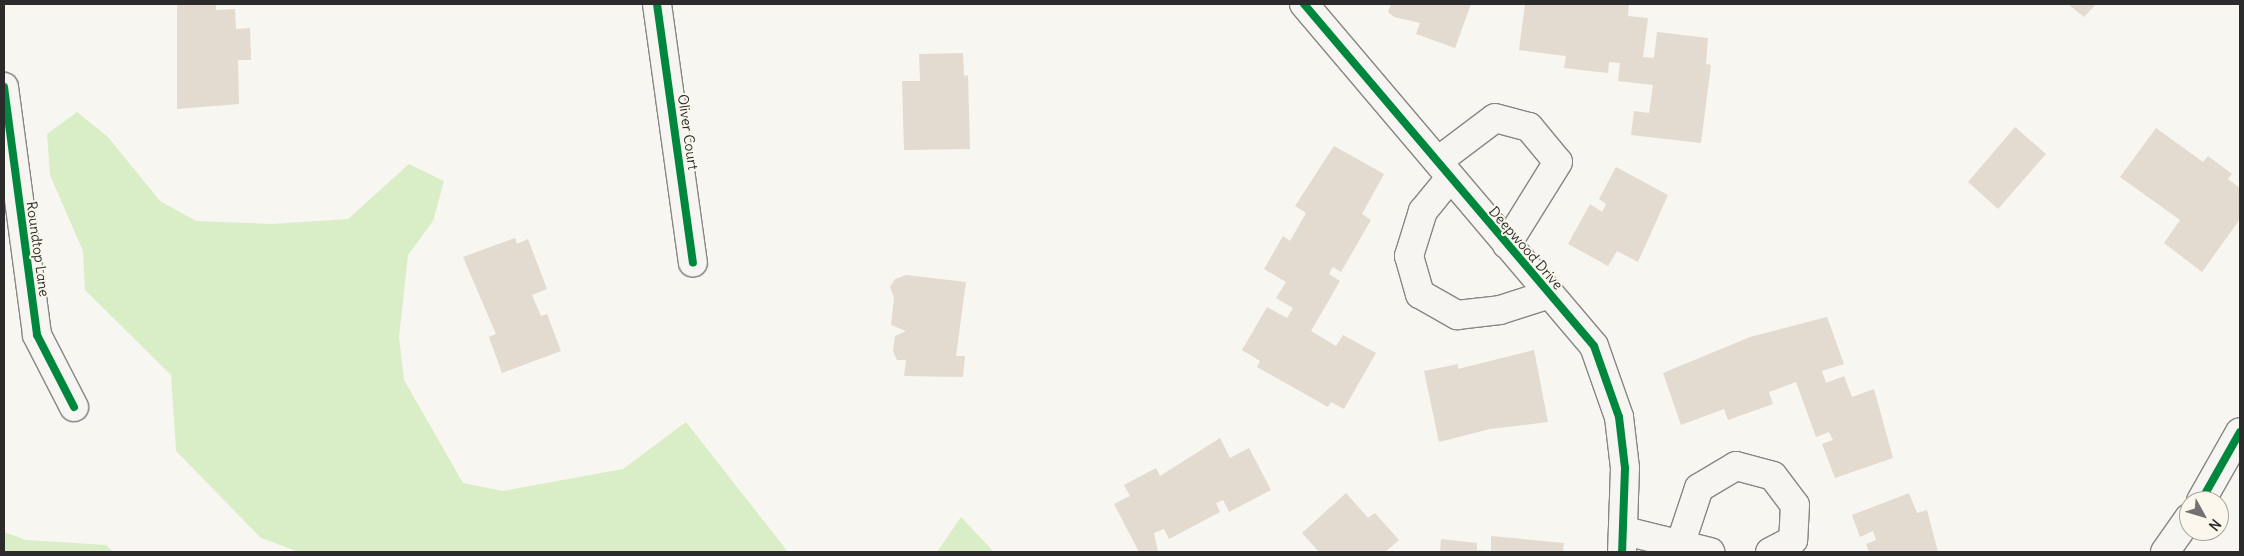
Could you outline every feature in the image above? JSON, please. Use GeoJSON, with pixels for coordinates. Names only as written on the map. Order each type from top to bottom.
{"type":"FeatureCollection","features":[{"type":"Feature","properties":{"kind":"street","name":"Oliver Court"},"geometry":{"type":"LineString","coordinates":[[657,4],[693,263]]}},
{"type":"Feature","properties":{"kind":"street","name":"Deepwood Drive"},"geometry":{"type":"LineString","coordinates":[[1304,4],[1594,346],[1619,417],[1624,542]]}},
{"type":"Feature","properties":{"kind":"street","name":"Roundtop Lane"},"geometry":{"type":"LineString","coordinates":[[4,87],[37,335],[74,406]]}},
{"type":"Feature","properties":{"kind":"street"},"geometry":{"type":"LineString","coordinates":[[1507,244],[1558,162],[1529,127],[1495,118],[1444,170],[1423,211],[1409,256],[1420,294],[1457,315],[1500,310],[1550,294]]}},
{"type":"Feature","properties":{"kind":"street"},"geometry":{"type":"LineString","coordinates":[[2207,491],[2240,432]]}},
{"type":"Feature","properties":{"kind":"street"},"geometry":{"type":"LineString","coordinates":[[1680,542],[1699,488],[1736,466],[1774,476],[1795,505],[1793,540],[1770,552]]}},
{"type":"Feature","properties":{"kind":"street"},"geometry":{"type":"LineString","coordinates":[[2165,552],[2179,532]]}},
{"type":"Feature","properties":{"kind":"street"},"geometry":{"type":"LineString","coordinates":[[1624,542],[1680,542],[1710,552]]}},
{"type":"Feature","properties":{"kind":"green space"},"geometry":{"type":"Polygon","coordinates":[[[77,112],[108,137],[160,201],[196,221],[272,224],[348,219],[409,164],[444,181],[433,221],[408,255],[399,337],[404,380],[463,483],[503,491],[623,469],[686,422],[788,552],[299,552],[261,538],[176,451],[171,375],[85,290],[83,251],[50,175],[47,134],[77,112]]]}},
{"type":"Feature","properties":{"kind":"green space"},"geometry":{"type":"Polygon","coordinates":[[[961,517],[994,552],[937,552],[961,517]]]}},
{"type":"Feature","properties":{"kind":"green space"},"geometry":{"type":"Polygon","coordinates":[[[4,532],[26,540],[106,545],[113,552],[4,552],[4,532]]]}},
{"type":"Feature","properties":{"kind":"building"},"geometry":{"type":"Polygon","coordinates":[[[177,4],[216,4],[216,10],[235,9],[236,29],[250,28],[251,60],[238,60],[239,104],[177,109],[177,4]]]}},
{"type":"Feature","properties":{"kind":"building"},"geometry":{"type":"Polygon","coordinates":[[[1391,4],[1471,4],[1455,48],[1416,34],[1420,23],[1394,17],[1388,12],[1391,4]]]}},
{"type":"Feature","properties":{"kind":"building"},"geometry":{"type":"Polygon","coordinates":[[[1525,4],[1629,4],[1628,16],[1648,18],[1643,57],[1654,58],[1657,32],[1708,38],[1706,64],[1711,65],[1701,143],[1631,135],[1634,111],[1649,113],[1653,85],[1618,81],[1620,63],[1609,62],[1608,73],[1564,68],[1566,56],[1519,50],[1525,4]]]}},
{"type":"Feature","properties":{"kind":"building"},"geometry":{"type":"Polygon","coordinates":[[[2068,4],[2096,4],[2084,17],[2068,4]]]}},
{"type":"Feature","properties":{"kind":"building"},"geometry":{"type":"Polygon","coordinates":[[[963,53],[964,76],[968,75],[970,149],[904,150],[902,81],[920,81],[919,54],[963,53]]]}},
{"type":"Feature","properties":{"kind":"building"},"geometry":{"type":"Polygon","coordinates":[[[2015,127],[2046,154],[1998,209],[1968,182],[2015,127]]]}},
{"type":"Feature","properties":{"kind":"building"},"geometry":{"type":"Polygon","coordinates":[[[2156,128],[2203,162],[2208,156],[2232,174],[2228,179],[2240,188],[2240,219],[2202,272],[2164,243],[2180,220],[2120,177],[2156,128]]]}},
{"type":"Feature","properties":{"kind":"building"},"geometry":{"type":"Polygon","coordinates":[[[1334,146],[1384,174],[1362,214],[1371,220],[1341,272],[1333,267],[1329,274],[1340,281],[1311,331],[1336,346],[1343,335],[1376,353],[1344,409],[1331,402],[1328,407],[1257,367],[1260,361],[1242,350],[1267,307],[1287,318],[1293,308],[1276,298],[1286,282],[1264,269],[1283,236],[1290,241],[1306,213],[1295,206],[1334,146]]]}},
{"type":"Feature","properties":{"kind":"building"},"geometry":{"type":"Polygon","coordinates":[[[1616,167],[1668,195],[1638,262],[1617,251],[1608,266],[1568,244],[1590,204],[1602,212],[1606,204],[1599,199],[1616,167]]]}},
{"type":"Feature","properties":{"kind":"building"},"geometry":{"type":"Polygon","coordinates":[[[515,238],[517,244],[528,239],[547,289],[532,295],[541,316],[547,314],[561,351],[502,373],[489,337],[496,334],[463,257],[515,238]]]}},
{"type":"Feature","properties":{"kind":"building"},"geometry":{"type":"Polygon","coordinates":[[[906,275],[966,282],[956,356],[965,356],[963,377],[904,376],[906,360],[897,360],[893,351],[895,336],[906,331],[891,325],[894,298],[890,287],[895,279],[906,275]]]}},
{"type":"Feature","properties":{"kind":"building"},"geometry":{"type":"Polygon","coordinates":[[[1827,317],[1844,364],[1822,371],[1826,383],[1844,376],[1852,397],[1874,389],[1893,458],[1835,478],[1822,444],[1833,440],[1829,432],[1816,437],[1796,382],[1769,392],[1773,404],[1728,420],[1724,409],[1681,425],[1663,373],[1750,337],[1827,317]]]}},
{"type":"Feature","properties":{"kind":"building"},"geometry":{"type":"Polygon","coordinates":[[[1534,350],[1548,422],[1490,429],[1439,442],[1424,371],[1458,364],[1458,369],[1534,350]]]}},
{"type":"Feature","properties":{"kind":"building"},"geometry":{"type":"Polygon","coordinates":[[[1220,438],[1230,458],[1249,448],[1271,490],[1229,512],[1223,500],[1216,503],[1220,512],[1169,539],[1164,529],[1154,533],[1158,552],[1139,552],[1114,504],[1130,496],[1124,485],[1156,468],[1160,476],[1220,438]]]}},
{"type":"Feature","properties":{"kind":"building"},"geometry":{"type":"Polygon","coordinates":[[[1346,493],[1368,518],[1375,513],[1399,540],[1385,552],[1319,552],[1302,533],[1346,493]]]}},
{"type":"Feature","properties":{"kind":"building"},"geometry":{"type":"Polygon","coordinates":[[[1909,493],[1917,513],[1927,510],[1938,552],[1869,552],[1866,544],[1876,540],[1873,531],[1860,537],[1852,515],[1909,493]]]}},
{"type":"Feature","properties":{"kind":"building"},"geometry":{"type":"Polygon","coordinates":[[[1491,536],[1564,543],[1563,552],[1440,552],[1441,539],[1477,543],[1477,550],[1491,551],[1491,536]]]}},
{"type":"Feature","properties":{"kind":"cycle path"},"geometry":{"type":"LineString","coordinates":[[657,4],[693,263]]}},
{"type":"Feature","properties":{"kind":"cycle path"},"geometry":{"type":"LineString","coordinates":[[1304,4],[1594,346],[1619,417],[1625,468],[1622,552]]}},
{"type":"Feature","properties":{"kind":"cycle path"},"geometry":{"type":"LineString","coordinates":[[4,87],[37,335],[74,407]]}},
{"type":"Feature","properties":{"kind":"cycle path"},"geometry":{"type":"LineString","coordinates":[[2207,491],[2240,432]]}}]}
